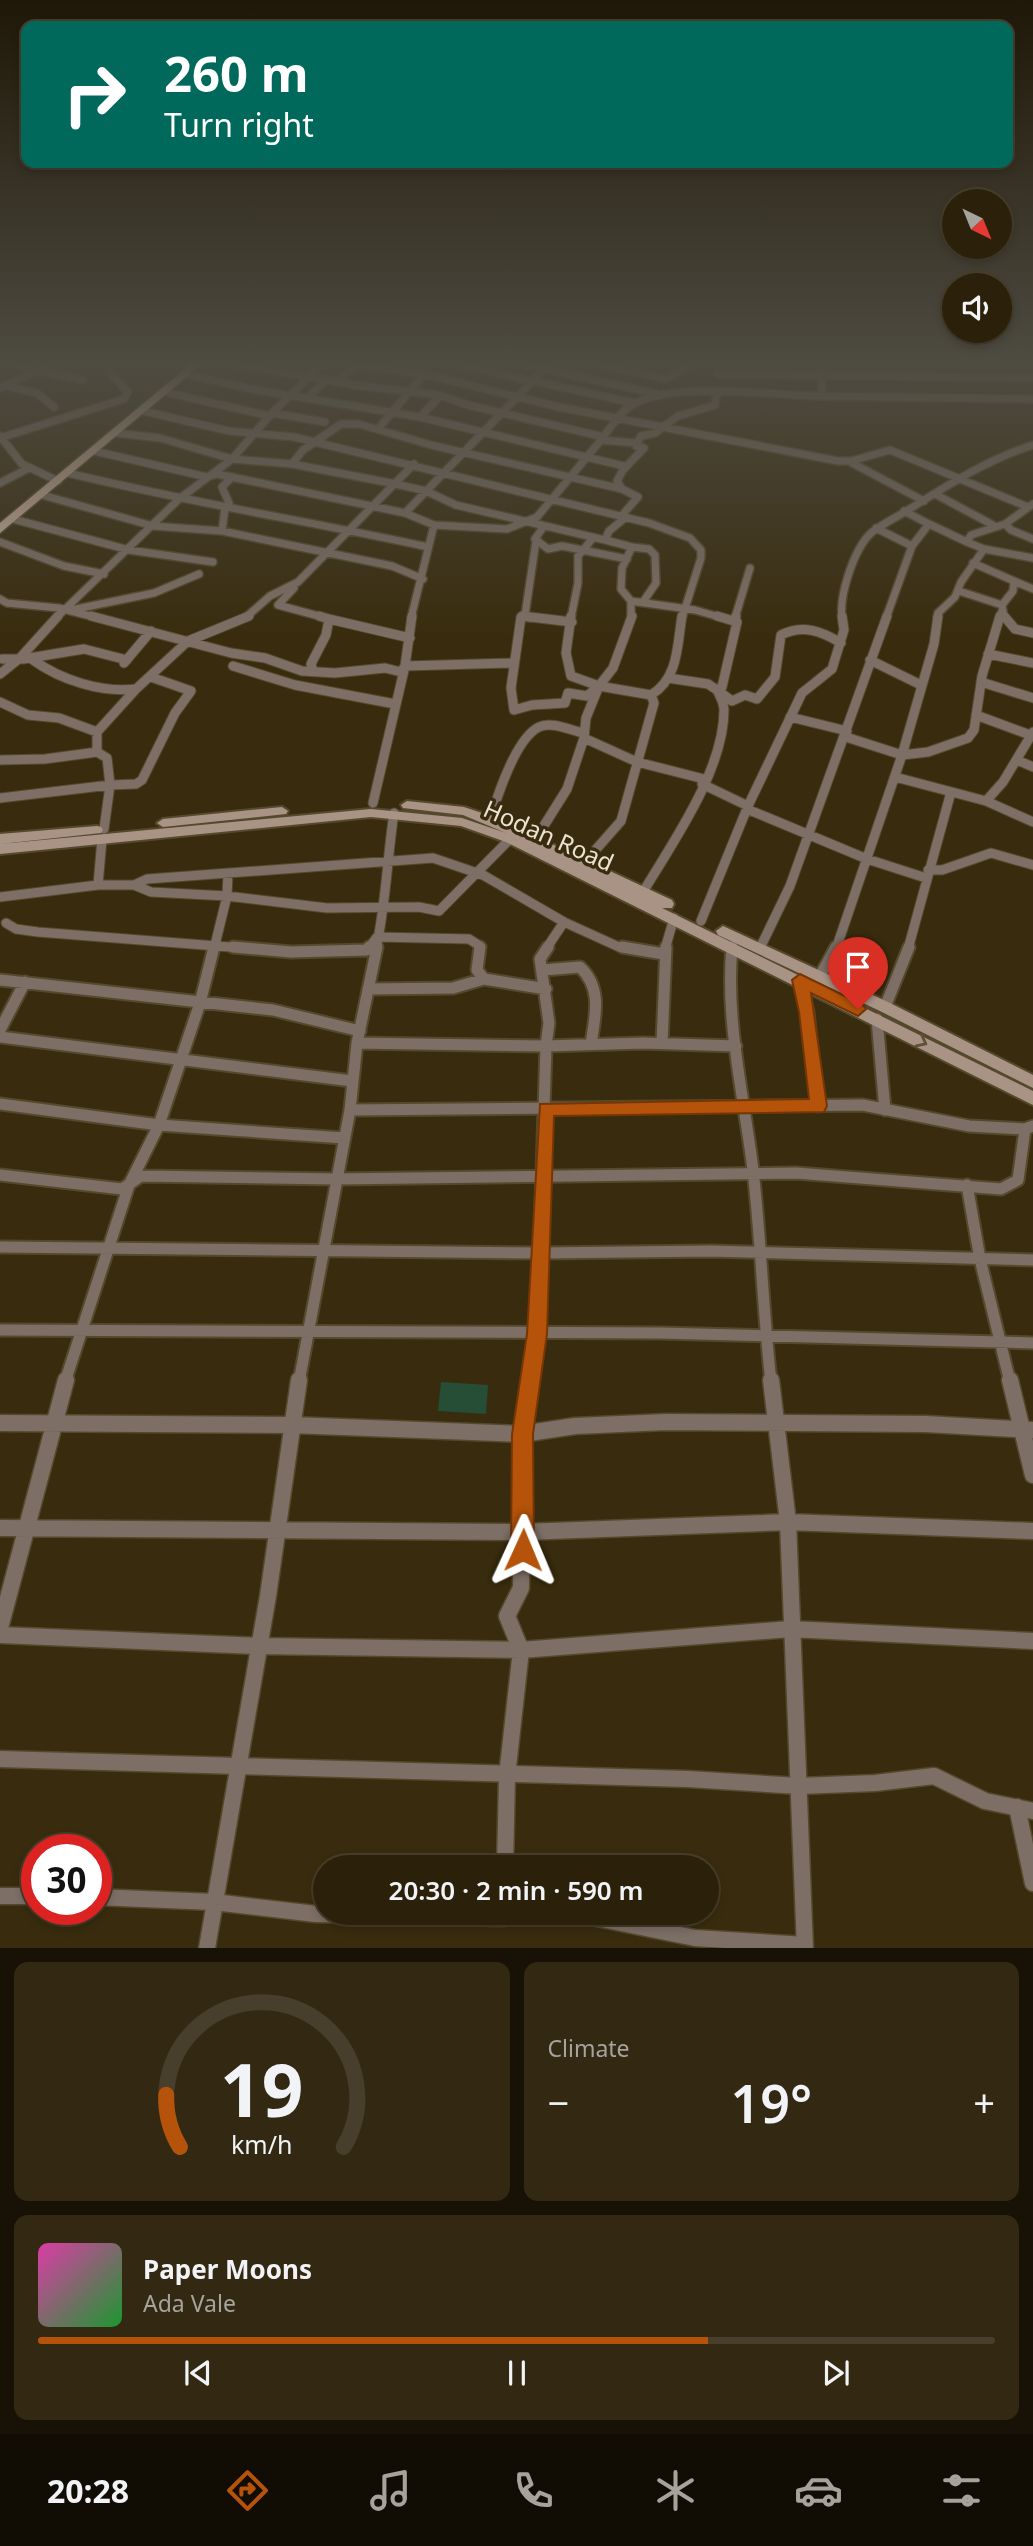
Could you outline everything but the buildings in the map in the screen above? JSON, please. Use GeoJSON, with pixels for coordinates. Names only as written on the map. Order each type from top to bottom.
{"type":"FeatureCollection","features":[{"type":"Feature","properties":{"kind":"main road"},"geometry":{"type":"LineString","coordinates":[[0,529],[89,455]]}},
{"type":"Feature","properties":{"kind":"main road","name":"Hodan Road"},"geometry":{"type":"LineString","coordinates":[[0,849],[103,834],[373,803],[448,809],[490,820],[535,839],[885,1007],[1033,1082]]}},
{"type":"Feature","properties":{"kind":"main road","name":"Hodan Road"},"geometry":{"type":"LineString","coordinates":[[0,839],[103,834],[334,815],[394,813],[462,822],[510,839],[732,946],[1033,1098]]}},
{"type":"Feature","properties":{"kind":"street"},"geometry":{"type":"LineString","coordinates":[[15,455],[29,468],[63,477],[225,508],[274,514],[428,547]]}},
{"type":"Feature","properties":{"kind":"street"},"geometry":{"type":"LineString","coordinates":[[111,455],[207,477],[217,474],[405,513],[434,525],[506,529],[537,517],[586,456]]}},
{"type":"Feature","properties":{"kind":"street"},"geometry":{"type":"LineString","coordinates":[[218,455],[232,459],[292,464],[396,484],[426,491],[456,505],[649,549],[655,555],[656,583],[643,602]]}},
{"type":"Feature","properties":{"kind":"street"},"geometry":{"type":"LineString","coordinates":[[0,674],[179,499],[236,455]]}},
{"type":"Feature","properties":{"kind":"street"},"geometry":{"type":"LineString","coordinates":[[292,464],[299,455]]}},
{"type":"Feature","properties":{"kind":"street"},"geometry":{"type":"LineString","coordinates":[[372,455],[666,527],[698,545],[702,557],[684,609],[668,678],[663,687],[651,695],[599,686],[568,673],[573,595],[579,578],[578,556],[593,538]]}},
{"type":"Feature","properties":{"kind":"street"},"geometry":{"type":"LineString","coordinates":[[405,513],[461,455]]}},
{"type":"Feature","properties":{"kind":"street"},"geometry":{"type":"LineString","coordinates":[[476,455],[622,489],[638,498],[624,513],[626,517]]}},
{"type":"Feature","properties":{"kind":"street"},"geometry":{"type":"LineString","coordinates":[[581,455],[624,466]]}},
{"type":"Feature","properties":{"kind":"street"},"geometry":{"type":"LineString","coordinates":[[622,489],[618,478],[624,466],[636,455]]}},
{"type":"Feature","properties":{"kind":"street"},"geometry":{"type":"LineString","coordinates":[[809,455],[852,463],[924,501]]}},
{"type":"Feature","properties":{"kind":"street"},"geometry":{"type":"LineString","coordinates":[[852,463],[868,455]]}},
{"type":"Feature","properties":{"kind":"street"},"geometry":{"type":"LineString","coordinates":[[901,455],[959,480],[1031,506]]}},
{"type":"Feature","properties":{"kind":"street"},"geometry":{"type":"LineString","coordinates":[[701,921],[747,807],[802,693],[832,669],[844,630],[841,608],[844,589],[865,542],[876,528],[1006,455]]}},
{"type":"Feature","properties":{"kind":"street"},"geometry":{"type":"LineString","coordinates":[[410,638],[278,605],[324,553],[414,464]]}},
{"type":"Feature","properties":{"kind":"street"},"geometry":{"type":"LineString","coordinates":[[0,483],[29,468]]}},
{"type":"Feature","properties":{"kind":"street"},"geometry":{"type":"LineString","coordinates":[[222,531],[225,508],[229,503],[222,487],[232,477]]}},
{"type":"Feature","properties":{"kind":"street"},"geometry":{"type":"LineString","coordinates":[[934,494],[993,525]]}},
{"type":"Feature","properties":{"kind":"street"},"geometry":{"type":"LineString","coordinates":[[41,495],[153,526],[222,531],[392,566],[423,579]]}},
{"type":"Feature","properties":{"kind":"street"},"geometry":{"type":"LineString","coordinates":[[967,542],[971,535],[993,525],[1005,524],[1031,506]]}},
{"type":"Feature","properties":{"kind":"street"},"geometry":{"type":"LineString","coordinates":[[904,511],[984,549],[1033,558]]}},
{"type":"Feature","properties":{"kind":"street"},"geometry":{"type":"LineString","coordinates":[[605,540],[609,531],[626,517]]}},
{"type":"Feature","properties":{"kind":"street"},"geometry":{"type":"LineString","coordinates":[[13,519],[129,550],[213,562]]}},
{"type":"Feature","properties":{"kind":"street"},"geometry":{"type":"LineString","coordinates":[[760,948],[790,886],[847,734],[870,660],[912,545],[929,524]]}},
{"type":"Feature","properties":{"kind":"street"},"geometry":{"type":"LineString","coordinates":[[1005,524],[1011,530],[1033,539]]}},
{"type":"Feature","properties":{"kind":"street"},"geometry":{"type":"LineString","coordinates":[[373,803],[405,666],[410,638],[408,629],[423,579],[434,525]]}},
{"type":"Feature","properties":{"kind":"street"},"geometry":{"type":"LineString","coordinates":[[544,526],[536,541],[524,615],[521,617],[523,632],[519,652],[512,663],[515,674],[513,707],[516,711],[532,705],[565,703],[568,693],[587,696],[599,686],[613,668],[632,616],[631,601]]}},
{"type":"Feature","properties":{"kind":"street"},"geometry":{"type":"LineString","coordinates":[[876,528],[912,545]]}},
{"type":"Feature","properties":{"kind":"street"},"geometry":{"type":"LineString","coordinates":[[536,541],[548,549],[562,546],[627,559]]}},
{"type":"Feature","properties":{"kind":"street"},"geometry":{"type":"LineString","coordinates":[[0,542],[64,566],[104,574]]}},
{"type":"Feature","properties":{"kind":"street"},"geometry":{"type":"LineString","coordinates":[[632,547],[622,568],[621,593],[631,601],[735,619]]}},
{"type":"Feature","properties":{"kind":"street"},"geometry":{"type":"LineString","coordinates":[[820,976],[833,957],[902,755],[934,644],[939,613],[959,591],[961,582],[984,549]]}},
{"type":"Feature","properties":{"kind":"street"},"geometry":{"type":"LineString","coordinates":[[973,563],[1031,586]]}},
{"type":"Feature","properties":{"kind":"street"},"geometry":{"type":"LineString","coordinates":[[717,690],[722,687],[736,634],[735,619],[750,568]]}},
{"type":"Feature","properties":{"kind":"street"},"geometry":{"type":"LineString","coordinates":[[65,612],[154,593],[199,575]]}},
{"type":"Feature","properties":{"kind":"street"},"geometry":{"type":"LineString","coordinates":[[97,752],[97,732],[136,689],[188,641],[248,617],[270,596],[300,580]]}},
{"type":"Feature","properties":{"kind":"street"},"geometry":{"type":"LineString","coordinates":[[790,717],[847,734],[902,755],[928,752],[968,738],[974,730],[988,654],[1002,608],[1013,590],[1014,581]]}},
{"type":"Feature","properties":{"kind":"street"},"geometry":{"type":"LineString","coordinates":[[959,591],[1002,608]]}},
{"type":"Feature","properties":{"kind":"street"},"geometry":{"type":"LineString","coordinates":[[0,599],[7,603],[59,608],[65,612],[265,658],[302,671],[335,673],[385,668],[401,672],[405,666]]}},
{"type":"Feature","properties":{"kind":"street"},"geometry":{"type":"LineString","coordinates":[[1002,608],[1004,619],[1015,629],[1033,633]]}},
{"type":"Feature","properties":{"kind":"street"},"geometry":{"type":"LineString","coordinates":[[521,617],[572,622]]}},
{"type":"Feature","properties":{"kind":"street"},"geometry":{"type":"LineString","coordinates":[[313,671],[311,664],[325,639],[329,619]]}},
{"type":"Feature","properties":{"kind":"street"},"geometry":{"type":"LineString","coordinates":[[668,678],[708,684],[732,701],[745,695],[757,699],[772,685],[779,671],[781,635],[794,628],[820,630],[841,643]]}},
{"type":"Feature","properties":{"kind":"street"},"geometry":{"type":"LineString","coordinates":[[2,659],[33,660],[52,653],[87,649],[125,662],[151,631]]}},
{"type":"Feature","properties":{"kind":"street"},"geometry":{"type":"LineString","coordinates":[[988,654],[1033,663]]}},
{"type":"Feature","properties":{"kind":"street"},"geometry":{"type":"LineString","coordinates":[[33,660],[57,675],[117,689],[136,689]]}},
{"type":"Feature","properties":{"kind":"street"},"geometry":{"type":"LineString","coordinates":[[870,660],[921,685]]}},
{"type":"Feature","properties":{"kind":"street"},"geometry":{"type":"LineString","coordinates":[[405,666],[512,663]]}},
{"type":"Feature","properties":{"kind":"street"},"geometry":{"type":"LineString","coordinates":[[233,666],[295,685],[395,704]]}},
{"type":"Feature","properties":{"kind":"street"},"geometry":{"type":"LineString","coordinates":[[0,797],[136,784],[142,780],[174,713],[191,691],[151,677]]}},
{"type":"Feature","properties":{"kind":"street"},"geometry":{"type":"LineString","coordinates":[[981,682],[1033,698]]}},
{"type":"Feature","properties":{"kind":"street"},"geometry":{"type":"LineString","coordinates":[[535,839],[567,789],[599,686]]}},
{"type":"Feature","properties":{"kind":"street"},"geometry":{"type":"LineString","coordinates":[[643,892],[674,844],[703,782],[724,708],[717,690]]}},
{"type":"Feature","properties":{"kind":"street"},"geometry":{"type":"LineString","coordinates":[[584,863],[621,821],[654,703],[651,695]]}},
{"type":"Feature","properties":{"kind":"street"},"geometry":{"type":"LineString","coordinates":[[0,702],[27,715],[58,718],[97,732]]}},
{"type":"Feature","properties":{"kind":"street"},"geometry":{"type":"LineString","coordinates":[[976,715],[1016,732],[1032,734],[1017,760],[986,802]]}},
{"type":"Feature","properties":{"kind":"street"},"geometry":{"type":"LineString","coordinates":[[490,820],[504,781],[526,739],[535,729],[545,726],[584,736],[637,762],[703,782],[747,807],[867,859],[927,874],[991,853],[1033,865]]}},
{"type":"Feature","properties":{"kind":"street"},"geometry":{"type":"LineString","coordinates":[[0,760],[45,759],[97,752],[107,758],[110,785],[97,885]]}},
{"type":"Feature","properties":{"kind":"street"},"geometry":{"type":"LineString","coordinates":[[1017,760],[1033,767]]}},
{"type":"Feature","properties":{"kind":"street"},"geometry":{"type":"LineString","coordinates":[[894,777],[986,802],[1033,822]]}},
{"type":"Feature","properties":{"kind":"street"},"geometry":{"type":"LineString","coordinates":[[885,1007],[905,961],[951,792]]}},
{"type":"Feature","properties":{"kind":"street"},"geometry":{"type":"LineString","coordinates":[[208,1948],[237,1765],[260,1646],[306,1330],[350,1110],[357,1043],[385,907],[386,862],[394,813]]}},
{"type":"Feature","properties":{"kind":"street"},"geometry":{"type":"LineString","coordinates":[[0,897],[97,885],[134,885],[151,892],[227,896],[327,908],[419,907],[439,911],[510,839]]}},
{"type":"Feature","properties":{"kind":"street"},"geometry":{"type":"LineString","coordinates":[[134,885],[147,879],[433,858],[446,860],[479,873],[526,904],[619,947],[664,954]]}},
{"type":"Feature","properties":{"kind":"street"},"geometry":{"type":"LineString","coordinates":[[0,1628],[52,1424],[129,1185],[159,1125],[200,1003],[212,946],[227,896],[228,874]]}},
{"type":"Feature","properties":{"kind":"street"},"geometry":{"type":"LineString","coordinates":[[662,1043],[664,954],[674,918]]}},
{"type":"Feature","properties":{"kind":"street"},"geometry":{"type":"LineString","coordinates":[[505,1855],[507,1776],[522,1650],[508,1616],[520,1588],[524,1532],[522,1434],[537,1334],[541,1253],[546,1046],[549,1023],[540,959],[564,922]]}},
{"type":"Feature","properties":{"kind":"street"},"geometry":{"type":"LineString","coordinates":[[6,923],[16,929],[38,932],[330,953],[368,950],[377,937]]}},
{"type":"Feature","properties":{"kind":"street"},"geometry":{"type":"LineString","coordinates":[[377,937],[469,939],[480,946],[477,970],[484,979]]}},
{"type":"Feature","properties":{"kind":"street"},"geometry":{"type":"LineString","coordinates":[[631,1925],[695,1938],[805,1946],[790,1629],[788,1522],[766,1336],[753,1172],[736,1046],[730,967],[732,946]]}},
{"type":"Feature","properties":{"kind":"street"},"geometry":{"type":"LineString","coordinates":[[543,970],[580,967],[592,976],[596,986],[591,1044]]}},
{"type":"Feature","properties":{"kind":"street"},"geometry":{"type":"LineString","coordinates":[[0,979],[296,1014],[360,1031]]}},
{"type":"Feature","properties":{"kind":"street"},"geometry":{"type":"LineString","coordinates":[[368,989],[453,988],[484,979],[546,989]]}},
{"type":"Feature","properties":{"kind":"street"},"geometry":{"type":"LineString","coordinates":[[800,980],[808,1012],[818,1106]]}},
{"type":"Feature","properties":{"kind":"street"},"geometry":{"type":"LineString","coordinates":[[0,1030],[25,982]]}},
{"type":"Feature","properties":{"kind":"street"},"geometry":{"type":"LineString","coordinates":[[877,1019],[885,1110]]}},
{"type":"Feature","properties":{"kind":"street"},"geometry":{"type":"LineString","coordinates":[[0,1037],[352,1081]]}},
{"type":"Feature","properties":{"kind":"street"},"geometry":{"type":"LineString","coordinates":[[357,1043],[546,1046],[662,1043],[736,1046]]}},
{"type":"Feature","properties":{"kind":"street"},"geometry":{"type":"LineString","coordinates":[[0,1104],[159,1125],[344,1138]]}},
{"type":"Feature","properties":{"kind":"street"},"geometry":{"type":"LineString","coordinates":[[0,1175],[121,1189],[141,1176],[158,1175],[336,1179],[753,1172],[1002,1189],[1018,1180],[1029,1128],[970,1126],[863,1105],[546,1109],[429,1107],[350,1110]]}},
{"type":"Feature","properties":{"kind":"street"},"geometry":{"type":"LineString","coordinates":[[967,1185],[979,1259],[1028,1430],[1033,1475]]}},
{"type":"Feature","properties":{"kind":"street"},"geometry":{"type":"LineString","coordinates":[[0,1247],[541,1253],[759,1252],[1033,1260]]}},
{"type":"Feature","properties":{"kind":"street"},"geometry":{"type":"LineString","coordinates":[[0,1330],[306,1330],[766,1336],[1033,1343]]}},
{"type":"Feature","properties":{"kind":"street"},"geometry":{"type":"LineString","coordinates":[[0,1423],[291,1425],[522,1434],[575,1426],[666,1422],[926,1423],[1028,1430]]}},
{"type":"Feature","properties":{"kind":"street"},"geometry":{"type":"LineString","coordinates":[[0,1528],[524,1532],[788,1522],[1033,1531]]}},
{"type":"Feature","properties":{"kind":"street"},"geometry":{"type":"LineString","coordinates":[[0,1635],[260,1646],[522,1650],[790,1629],[1033,1641]]}},
{"type":"Feature","properties":{"kind":"street"},"geometry":{"type":"LineString","coordinates":[[0,1759],[507,1776],[688,1779],[799,1786],[875,1783],[934,1776],[985,1801],[1025,1809],[1033,1883]]}},
{"type":"Feature","properties":{"kind":"street"},"geometry":{"type":"LineString","coordinates":[[0,1896],[21,1896]]}},
{"type":"Feature","properties":{"kind":"street"},"geometry":{"type":"LineString","coordinates":[[112,1898],[214,1902],[313,1914]]}},
{"type":"Feature","properties":{"kind":"green space"},"geometry":{"type":"Polygon","coordinates":[[[441,1382],[488,1385],[486,1414],[438,1411],[441,1382]]]}},
{"type":"Feature","properties":{"kind":"route"},"geometry":{"type":"LineString","coordinates":[[523,1550],[522,1434],[537,1334],[546,1109],[818,1106],[808,1012],[800,980],[858,1009]]}}]}
